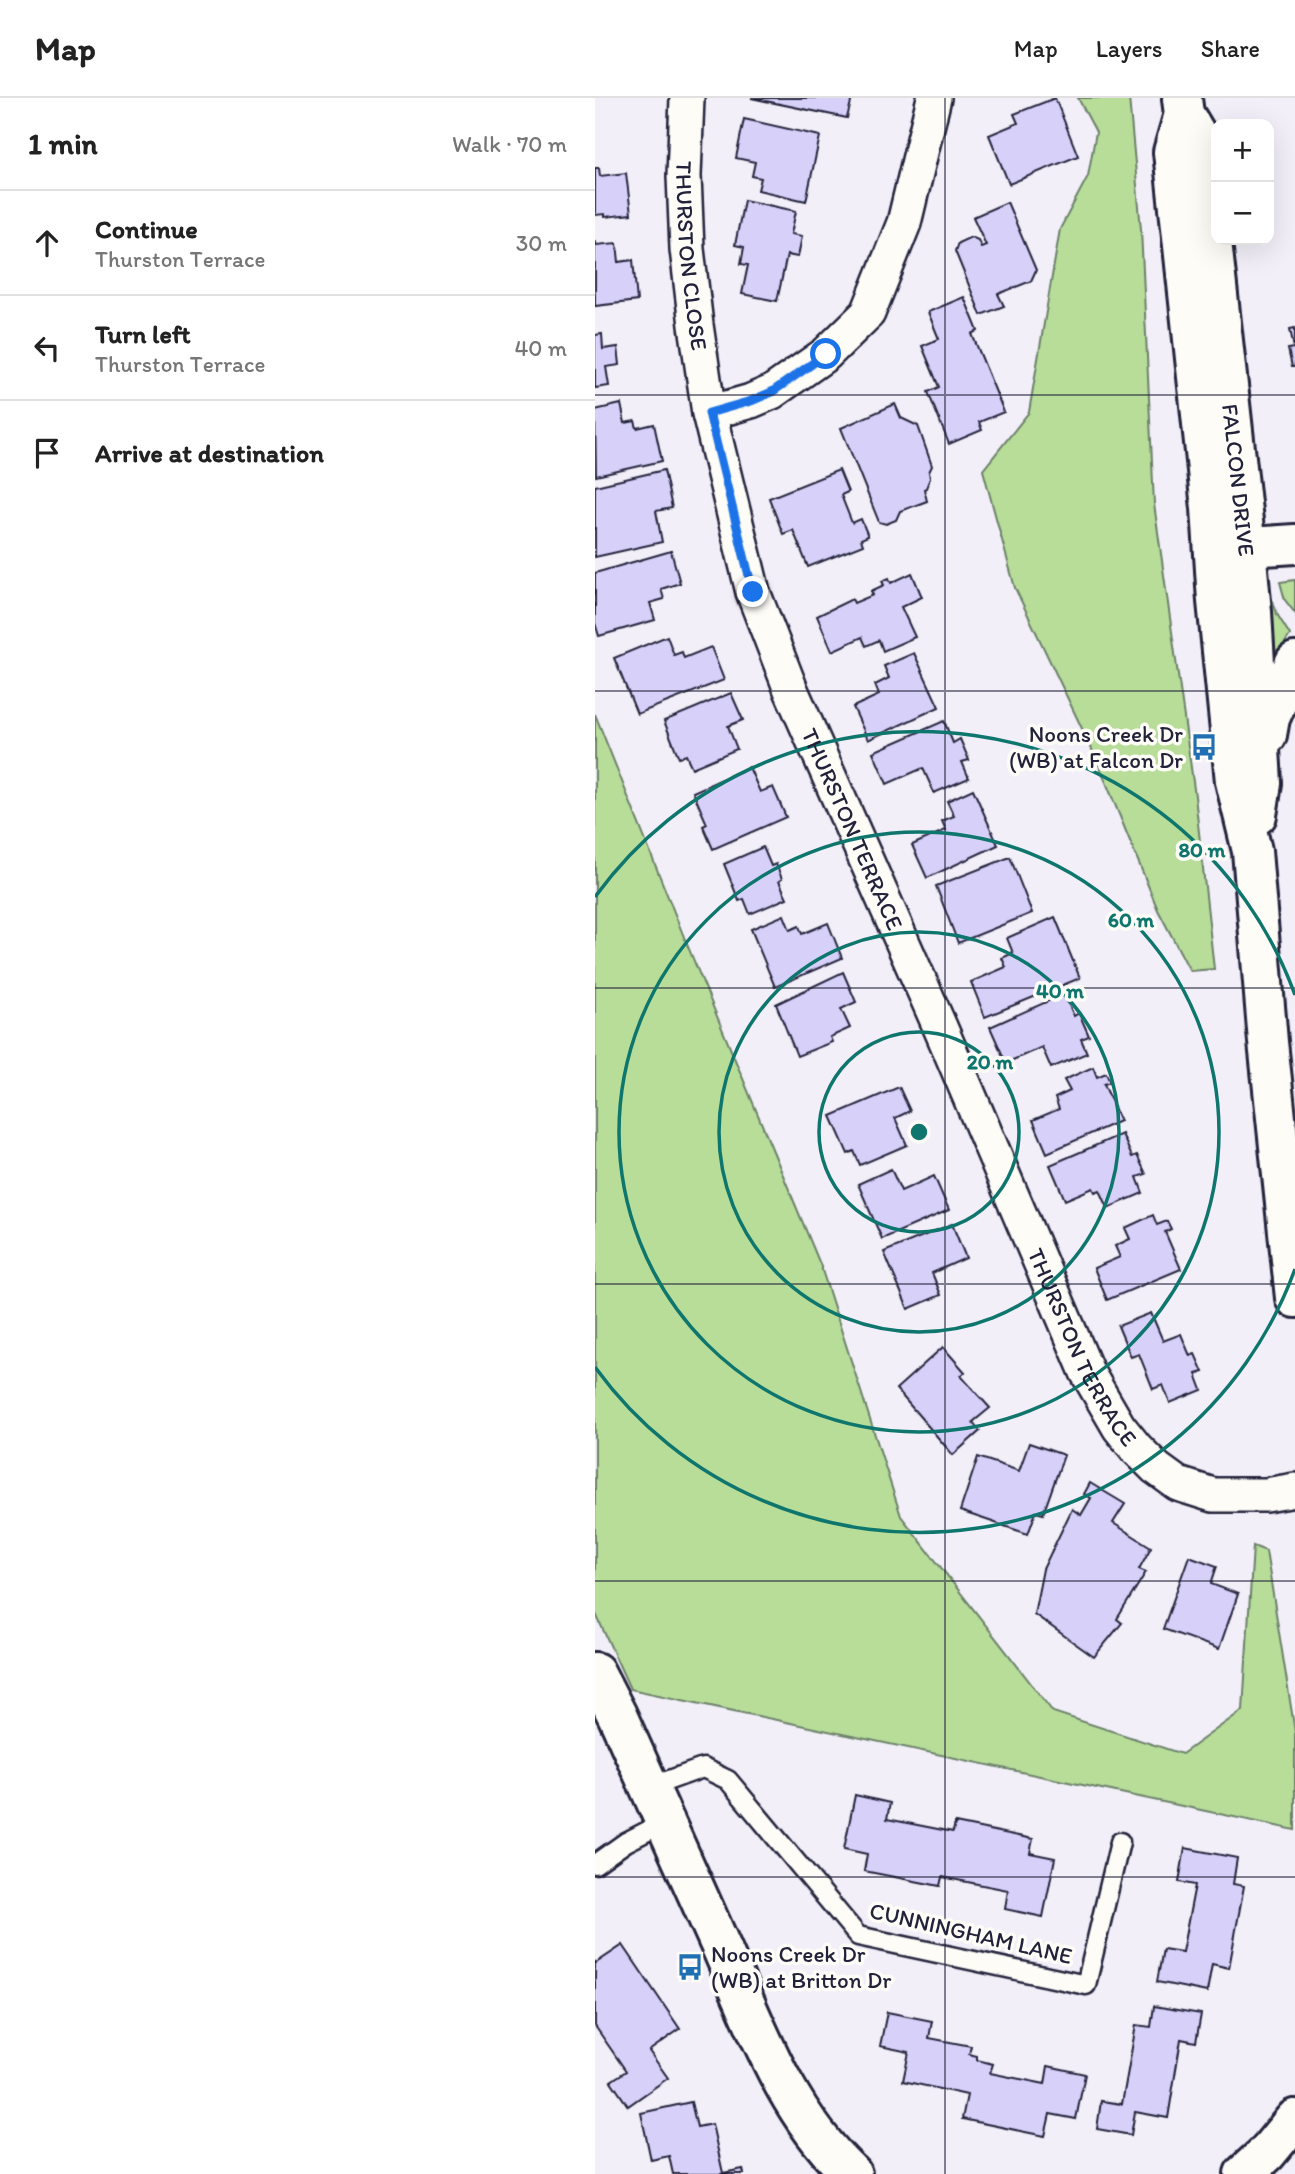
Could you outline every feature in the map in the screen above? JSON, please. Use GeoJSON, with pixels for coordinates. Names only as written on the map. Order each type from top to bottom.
{"type":"FeatureCollection","features":[{"type":"Feature","properties":{"kind":"street","name":"THURSTON CLOSE"},"geometry":{"type":"LineString","coordinates":[[687,98],[684,176],[687,249],[709,413]]}},
{"type":"Feature","properties":{"kind":"street"},"geometry":{"type":"LineString","coordinates":[[709,413],[772,392],[826,354],[868,313],[904,223],[934,98]]}},
{"type":"Feature","properties":{"kind":"street","name":"FALCON DRIVE"},"geometry":{"type":"LineString","coordinates":[[1183,106],[1173,152],[1262,783],[1252,851]]}},
{"type":"Feature","properties":{"kind":"street","name":"THURSTON TERRACE"},"geometry":{"type":"LineString","coordinates":[[709,413],[753,592],[791,690],[940,1027],[1087,1372],[1119,1427],[1136,1448],[1156,1468],[1178,1484],[1213,1495],[1266,1495],[1295,1490]]}},
{"type":"Feature","properties":{"kind":"street"},"geometry":{"type":"LineString","coordinates":[[1295,544],[1230,549],[1235,781],[1252,851],[1268,1042],[1295,1298]]}},
{"type":"Feature","properties":{"kind":"street"},"geometry":{"type":"LineString","coordinates":[[1262,783],[1270,718],[1295,662]]}},
{"type":"Feature","properties":{"kind":"street"},"geometry":{"type":"LineString","coordinates":[[595,1672],[650,1787],[757,2029],[797,2106],[834,2157],[852,2174]]}},
{"type":"Feature","properties":{"kind":"street"},"geometry":{"type":"LineString","coordinates":[[1244,2174],[1267,2153],[1295,2119]]}},
{"type":"Feature","properties":{"kind":"lane","name":"CUNNINGHAM LANE"},"geometry":{"type":"LineString","coordinates":[[650,1787],[703,1768],[728,1780],[859,1936],[1086,1985],[1120,1842]]}},
{"type":"Feature","properties":{"kind":"lane"},"geometry":{"type":"LineString","coordinates":[[595,1864],[626,1842],[665,1822]]}},
{"type":"Feature","properties":{"kind":"green space"},"geometry":{"type":"Polygon","coordinates":[[[1078,98],[1129,98],[1141,229],[1154,504],[1195,796],[1214,969],[1190,971],[1158,910],[1097,760],[1015,588],[983,470],[1029,412],[1060,229],[1088,176],[1096,132],[1078,98]]]}},
{"type":"Feature","properties":{"kind":"green space"},"geometry":{"type":"Polygon","coordinates":[[[1295,580],[1295,613],[1285,600],[1280,582],[1295,580]]]}},
{"type":"Feature","properties":{"kind":"green space"},"geometry":{"type":"Polygon","coordinates":[[[1263,601],[1273,601],[1277,614],[1290,635],[1270,665],[1263,601]]]}},
{"type":"Feature","properties":{"kind":"green space"},"geometry":{"type":"Polygon","coordinates":[[[595,714],[820,1264],[901,1516],[1053,1712],[1182,1754],[1243,1710],[1253,1546],[1266,1551],[1295,1732],[1295,1830],[630,1689],[595,1612],[595,714]]]}},
{"type":"Feature","properties":{"kind":"building"},"geometry":{"type":"Polygon","coordinates":[[[751,98],[852,98],[847,118],[751,98]]]}},
{"type":"Feature","properties":{"kind":"building"},"geometry":{"type":"Polygon","coordinates":[[[1055,98],[1078,156],[1009,184],[989,135],[1018,123],[1014,114],[1055,98]]]}},
{"type":"Feature","properties":{"kind":"building"},"geometry":{"type":"Polygon","coordinates":[[[744,119],[820,136],[806,201],[758,190],[761,178],[752,176],[755,162],[736,158],[744,119]]]}},
{"type":"Feature","properties":{"kind":"building"},"geometry":{"type":"Polygon","coordinates":[[[595,168],[599,168],[600,176],[626,173],[631,214],[605,217],[605,214],[595,215],[595,168]]]}},
{"type":"Feature","properties":{"kind":"building"},"geometry":{"type":"Polygon","coordinates":[[[744,200],[796,211],[791,234],[802,236],[798,257],[787,255],[777,301],[742,294],[748,265],[741,264],[744,247],[735,245],[744,200]]]}},
{"type":"Feature","properties":{"kind":"building"},"geometry":{"type":"Polygon","coordinates":[[[1007,202],[1036,270],[1031,281],[998,294],[1004,306],[981,315],[955,251],[958,243],[971,237],[978,240],[981,247],[986,245],[973,217],[1007,202]]]}},
{"type":"Feature","properties":{"kind":"building"},"geometry":{"type":"Polygon","coordinates":[[[595,241],[596,245],[617,243],[619,262],[633,260],[637,301],[595,306],[595,241]]]}},
{"type":"Feature","properties":{"kind":"building"},"geometry":{"type":"Polygon","coordinates":[[[964,297],[978,331],[972,334],[1004,412],[979,422],[982,430],[949,444],[928,392],[939,387],[922,346],[939,339],[928,312],[964,297]]]}},
{"type":"Feature","properties":{"kind":"building"},"geometry":{"type":"Polygon","coordinates":[[[1295,328],[1295,367],[1292,367],[1288,349],[1294,348],[1290,329],[1295,328]]]}},
{"type":"Feature","properties":{"kind":"building"},"geometry":{"type":"Polygon","coordinates":[[[602,334],[603,349],[618,347],[620,365],[606,367],[609,386],[595,388],[595,335],[602,334]]]}},
{"type":"Feature","properties":{"kind":"building"},"geometry":{"type":"Polygon","coordinates":[[[621,404],[625,423],[635,421],[637,428],[654,424],[662,461],[596,476],[595,410],[621,404]]]}},
{"type":"Feature","properties":{"kind":"building"},"geometry":{"type":"Polygon","coordinates":[[[895,404],[901,418],[918,426],[932,466],[924,489],[927,501],[900,511],[896,520],[886,524],[879,522],[841,428],[895,404]]]}},
{"type":"Feature","properties":{"kind":"building"},"geometry":{"type":"Polygon","coordinates":[[[664,470],[672,508],[656,511],[662,542],[595,557],[595,486],[664,470]]]}},
{"type":"Feature","properties":{"kind":"building"},"geometry":{"type":"Polygon","coordinates":[[[839,470],[848,492],[841,495],[852,523],[861,519],[868,536],[861,539],[863,545],[808,567],[793,530],[783,534],[769,498],[839,470]]]}},
{"type":"Feature","properties":{"kind":"building"},"geometry":{"type":"Polygon","coordinates":[[[671,551],[680,583],[661,589],[664,599],[650,603],[655,620],[599,636],[595,623],[595,573],[671,551]]]}},
{"type":"Feature","properties":{"kind":"building"},"geometry":{"type":"Polygon","coordinates":[[[912,573],[922,597],[901,607],[915,637],[883,651],[879,640],[866,646],[862,637],[832,651],[817,616],[852,599],[854,603],[873,595],[871,591],[884,585],[882,581],[889,578],[891,583],[912,573]]]}},
{"type":"Feature","properties":{"kind":"building"},"geometry":{"type":"Polygon","coordinates":[[[667,636],[674,655],[682,652],[684,658],[711,647],[724,680],[637,714],[614,658],[667,636]]]}},
{"type":"Feature","properties":{"kind":"building"},"geometry":{"type":"Polygon","coordinates":[[[914,653],[939,707],[868,740],[853,707],[879,695],[875,685],[889,678],[884,666],[914,653]]]}},
{"type":"Feature","properties":{"kind":"building"},"geometry":{"type":"Polygon","coordinates":[[[731,693],[743,720],[728,726],[737,749],[692,768],[686,755],[679,758],[664,721],[731,693]]]}},
{"type":"Feature","properties":{"kind":"building"},"geometry":{"type":"Polygon","coordinates":[[[944,721],[953,743],[960,739],[969,760],[962,762],[969,778],[934,793],[923,768],[887,784],[873,752],[944,721]]]}},
{"type":"Feature","properties":{"kind":"building"},"geometry":{"type":"Polygon","coordinates":[[[749,767],[760,792],[773,787],[786,817],[713,849],[703,826],[707,824],[693,792],[749,767]]]}},
{"type":"Feature","properties":{"kind":"building"},"geometry":{"type":"Polygon","coordinates":[[[973,789],[998,845],[927,878],[912,845],[946,830],[942,821],[954,816],[947,801],[973,789]]]}},
{"type":"Feature","properties":{"kind":"building"},"geometry":{"type":"Polygon","coordinates":[[[763,847],[771,866],[776,864],[782,879],[779,881],[787,898],[750,914],[744,899],[739,901],[724,864],[763,847]]]}},
{"type":"Feature","properties":{"kind":"building"},"geometry":{"type":"Polygon","coordinates":[[[1010,857],[1032,913],[958,943],[936,886],[1010,857]]]}},
{"type":"Feature","properties":{"kind":"building"},"geometry":{"type":"Polygon","coordinates":[[[784,915],[790,930],[799,926],[802,934],[828,923],[842,958],[775,987],[751,929],[784,915]]]}},
{"type":"Feature","properties":{"kind":"building"},"geometry":{"type":"Polygon","coordinates":[[[1055,917],[1080,978],[985,1017],[971,982],[1006,967],[1002,958],[1013,953],[1007,938],[1055,917]]]}},
{"type":"Feature","properties":{"kind":"building"},"geometry":{"type":"Polygon","coordinates":[[[843,972],[856,1002],[841,1009],[850,1028],[830,1037],[832,1042],[797,1056],[776,1004],[843,972]]]}},
{"type":"Feature","properties":{"kind":"building"},"geometry":{"type":"Polygon","coordinates":[[[1064,994],[1074,1016],[1079,1013],[1089,1036],[1081,1039],[1087,1053],[1051,1068],[1042,1047],[1006,1063],[990,1027],[1064,994]]]}},
{"type":"Feature","properties":{"kind":"building"},"geometry":{"type":"Polygon","coordinates":[[[1093,1067],[1097,1077],[1106,1073],[1110,1082],[1104,1084],[1120,1121],[1047,1153],[1033,1120],[1059,1109],[1055,1098],[1070,1091],[1064,1080],[1093,1067]]]}},
{"type":"Feature","properties":{"kind":"building"},"geometry":{"type":"Polygon","coordinates":[[[899,1087],[910,1111],[895,1118],[907,1145],[860,1165],[854,1151],[848,1154],[831,1116],[899,1087]]]}},
{"type":"Feature","properties":{"kind":"building"},"geometry":{"type":"Polygon","coordinates":[[[1122,1134],[1132,1157],[1137,1155],[1146,1174],[1137,1177],[1143,1193],[1108,1208],[1100,1190],[1095,1192],[1093,1188],[1065,1200],[1050,1165],[1122,1134]]]}},
{"type":"Feature","properties":{"kind":"building"},"geometry":{"type":"Polygon","coordinates":[[[891,1169],[901,1191],[934,1176],[949,1210],[882,1239],[858,1184],[891,1169]]]}},
{"type":"Feature","properties":{"kind":"building"},"geometry":{"type":"Polygon","coordinates":[[[1153,1215],[1157,1225],[1167,1221],[1171,1229],[1165,1232],[1181,1269],[1107,1300],[1094,1268],[1120,1257],[1115,1246],[1130,1239],[1125,1228],[1153,1215]]]}},
{"type":"Feature","properties":{"kind":"building"},"geometry":{"type":"Polygon","coordinates":[[[952,1224],[966,1258],[932,1273],[941,1295],[908,1309],[884,1252],[952,1224]]]}},
{"type":"Feature","properties":{"kind":"building"},"geometry":{"type":"Polygon","coordinates":[[[1151,1313],[1163,1341],[1181,1334],[1190,1356],[1195,1354],[1203,1372],[1196,1374],[1202,1390],[1170,1403],[1163,1385],[1153,1389],[1139,1354],[1131,1357],[1118,1326],[1151,1313]]]}},
{"type":"Feature","properties":{"kind":"building"},"geometry":{"type":"Polygon","coordinates":[[[943,1347],[965,1372],[961,1376],[990,1408],[973,1422],[980,1431],[953,1455],[896,1389],[943,1347]]]}},
{"type":"Feature","properties":{"kind":"building"},"geometry":{"type":"Polygon","coordinates":[[[1029,1443],[1064,1455],[1043,1514],[1036,1512],[1028,1534],[960,1511],[978,1457],[1019,1471],[1029,1443]]]}},
{"type":"Feature","properties":{"kind":"building"},"geometry":{"type":"Polygon","coordinates":[[[1090,1483],[1125,1504],[1113,1523],[1151,1547],[1139,1569],[1146,1572],[1117,1619],[1122,1623],[1094,1657],[1034,1614],[1043,1569],[1072,1509],[1081,1515],[1091,1498],[1084,1494],[1090,1483]]]}},
{"type":"Feature","properties":{"kind":"building"},"geometry":{"type":"Polygon","coordinates":[[[1189,1556],[1217,1566],[1211,1584],[1238,1594],[1219,1649],[1163,1629],[1189,1556]]]}},
{"type":"Feature","properties":{"kind":"building"},"geometry":{"type":"Polygon","coordinates":[[[855,1795],[890,1803],[887,1819],[953,1832],[955,1823],[1033,1839],[1030,1853],[1055,1858],[1043,1917],[1005,1909],[1008,1890],[942,1877],[940,1886],[864,1871],[867,1854],[844,1849],[855,1795]]]}},
{"type":"Feature","properties":{"kind":"building"},"geometry":{"type":"Polygon","coordinates":[[[1185,1848],[1237,1858],[1233,1884],[1244,1886],[1229,1968],[1212,1964],[1207,1992],[1157,1982],[1163,1949],[1182,1952],[1195,1885],[1179,1882],[1185,1848]]]}},
{"type":"Feature","properties":{"kind":"building"},"geometry":{"type":"Polygon","coordinates":[[[623,1945],[680,2029],[649,2051],[668,2078],[628,2106],[611,2081],[626,2071],[595,2026],[595,1961],[596,1963],[623,1945]]]}},
{"type":"Feature","properties":{"kind":"building"},"geometry":{"type":"Polygon","coordinates":[[[1154,2006],[1201,2014],[1196,2042],[1181,2039],[1168,2118],[1135,2112],[1131,2135],[1097,2129],[1101,2101],[1122,2104],[1136,2025],[1151,2027],[1154,2006]]]}},
{"type":"Feature","properties":{"kind":"building"},"geometry":{"type":"Polygon","coordinates":[[[887,2012],[932,2021],[929,2038],[971,2046],[969,2054],[977,2056],[977,2060],[993,2064],[990,2073],[1045,2084],[1048,2066],[1085,2074],[1076,2119],[1050,2114],[1045,2136],[962,2119],[967,2095],[903,2081],[909,2052],[880,2046],[887,2012]]]}},
{"type":"Feature","properties":{"kind":"building"},"geometry":{"type":"Polygon","coordinates":[[[691,2102],[697,2127],[712,2124],[723,2173],[743,2169],[744,2174],[673,2174],[669,2156],[651,2160],[641,2113],[691,2102]]]}},
{"type":"Feature","properties":{"kind":"place","name":"Noons Creek Dr (WB) at Falcon Dr"},"geometry":{"type":"Point","coordinates":[1204,747]}},
{"type":"Feature","properties":{"kind":"place","name":"Noons Creek Dr (WB) at Britton Dr"},"geometry":{"type":"Point","coordinates":[690,1967]}},
{"type":"Feature","properties":{"kind":"route"},"geometry":{"type":"LineString","coordinates":[[753,592],[709,413],[772,392],[826,354]]}}]}
